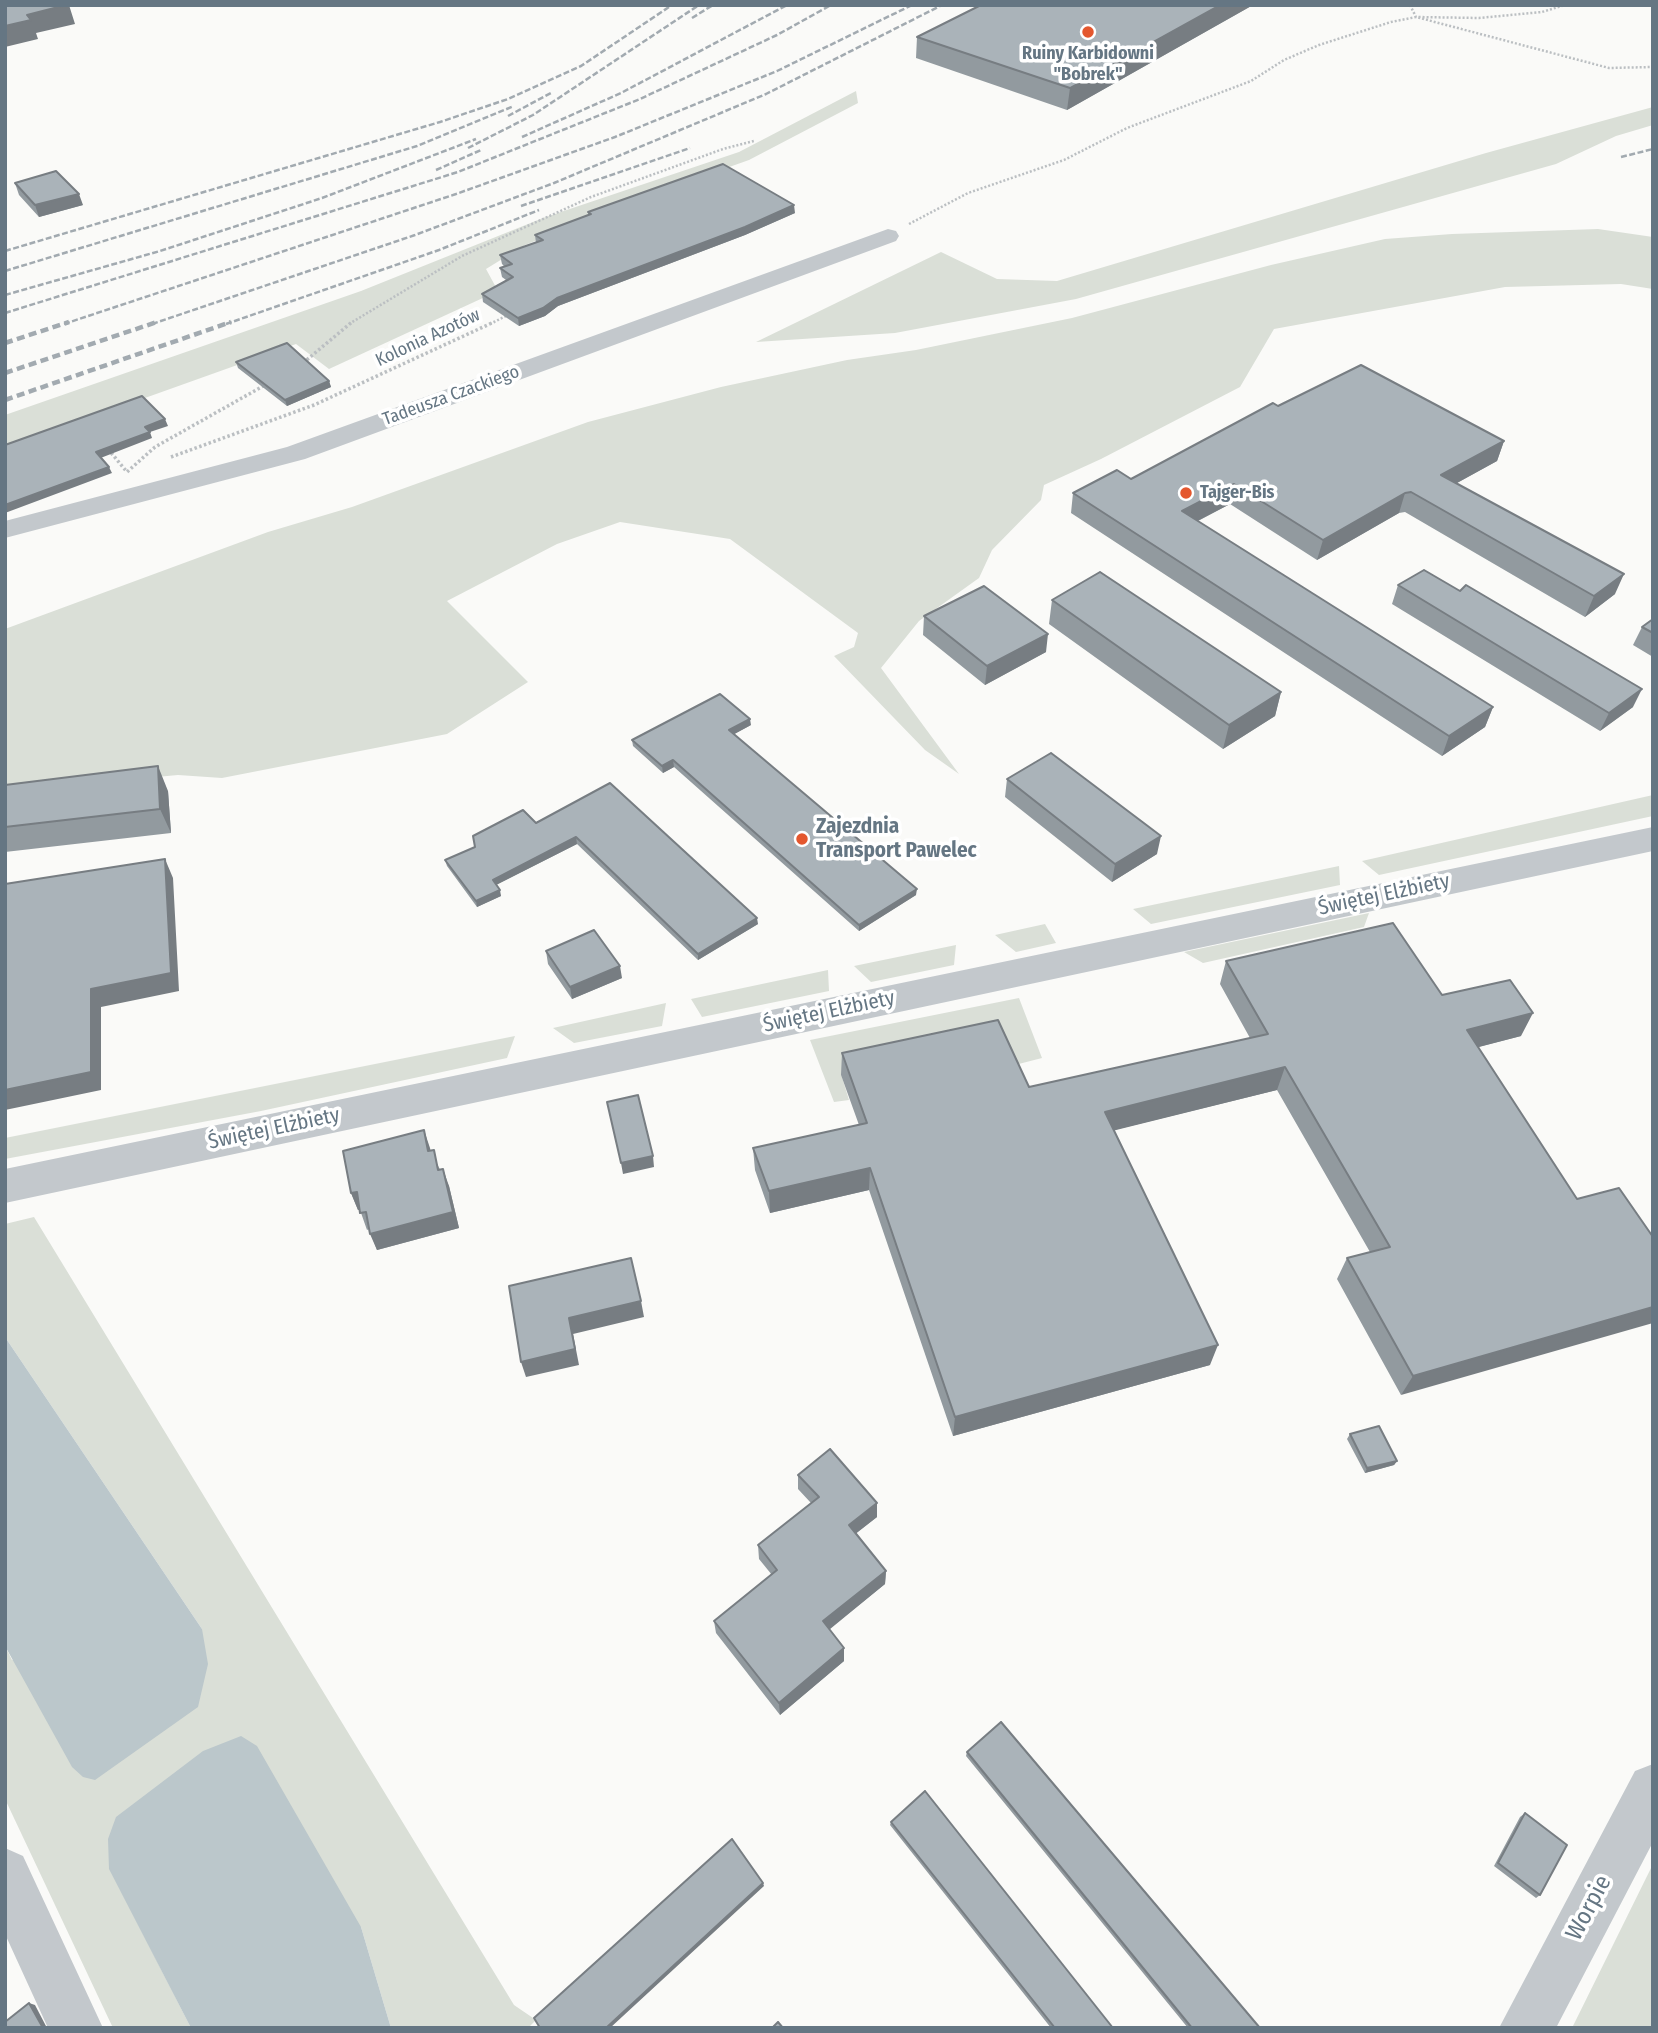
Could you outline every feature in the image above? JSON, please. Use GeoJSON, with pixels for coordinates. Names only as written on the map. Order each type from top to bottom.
{"type":"FeatureCollection","features":[{"type":"Feature","properties":{"kind":"street","name":"Tadeusza Czackiego"},"geometry":{"type":"LineString","coordinates":[[5,530],[296,453],[888,236]]}},
{"type":"Feature","properties":{"kind":"street","name":"Świętej Elżbiety"},"geometry":{"type":"LineString","coordinates":[[5,1186],[1653,839]]}},
{"type":"Feature","properties":{"kind":"street","name":"Worpie"},"geometry":{"type":"LineString","coordinates":[[1526,2028],[1653,1789]]}},
{"type":"Feature","properties":{"kind":"street"},"geometry":{"type":"LineString","coordinates":[[5,1874],[76,2028]]}},
{"type":"Feature","properties":{"kind":"path"},"geometry":{"type":"LineString","coordinates":[[1410,5],[1416,17],[1609,68],[1653,67]]}},
{"type":"Feature","properties":{"kind":"path"},"geometry":{"type":"LineString","coordinates":[[888,236],[968,193],[1065,160],[1126,128],[1251,81],[1284,60],[1319,45],[1379,25],[1416,17],[1479,18],[1542,12],[1565,5]]}},
{"type":"Feature","properties":{"kind":"path"},"geometry":{"type":"LineString","coordinates":[[299,367],[348,324],[462,256],[591,197],[723,149],[754,141]]}},
{"type":"Feature","properties":{"kind":"path","name":"Kolonia Azotów"},"geometry":{"type":"LineString","coordinates":[[162,460],[314,405],[460,340],[518,309]]}},
{"type":"Feature","properties":{"kind":"path"},"geometry":{"type":"LineString","coordinates":[[85,508],[155,447],[265,385]]}},
{"type":"Feature","properties":{"kind":"path"},"geometry":{"type":"LineString","coordinates":[[100,442],[127,472]]}},
{"type":"Feature","properties":{"kind":"path"},"geometry":{"type":"LineString","coordinates":[[127,472],[139,468]]}},
{"type":"Feature","properties":{"kind":"shaded area"},"geometry":{"type":"Polygon","coordinates":[[[856,91],[858,103],[749,160],[656,193],[525,245],[486,269],[498,291],[329,369],[296,344],[5,448],[5,415],[361,291],[543,218],[739,152],[856,91]]]}},
{"type":"Feature","properties":{"kind":"shaded area"},"geometry":{"type":"Polygon","coordinates":[[[1653,107],[1653,125],[1616,136],[1556,164],[1076,299],[895,333],[756,342],[941,252],[997,279],[1057,281],[1486,153],[1653,107]]]}},
{"type":"Feature","properties":{"kind":"shaded area"},"geometry":{"type":"Polygon","coordinates":[[[1598,229],[1653,237],[1653,289],[1621,284],[1505,287],[1274,329],[1240,387],[1101,459],[1044,485],[1041,500],[992,550],[979,578],[919,621],[881,668],[959,774],[925,750],[834,656],[854,647],[858,633],[730,539],[620,522],[557,544],[447,601],[528,682],[447,734],[222,778],[178,775],[5,791],[5,629],[268,532],[352,507],[588,422],[721,387],[847,360],[916,350],[1072,318],[1271,265],[1385,239],[1598,229]]]}},
{"type":"Feature","properties":{"kind":"shaded area"},"geometry":{"type":"Polygon","coordinates":[[[1653,795],[1653,816],[1379,875],[1362,861],[1653,795]]]}},
{"type":"Feature","properties":{"kind":"shaded area"},"geometry":{"type":"Polygon","coordinates":[[[1339,866],[1340,885],[1151,924],[1133,909],[1339,866]]]}},
{"type":"Feature","properties":{"kind":"shaded area"},"geometry":{"type":"Polygon","coordinates":[[[1369,913],[1364,927],[1203,963],[1184,952],[1369,913]]]}},
{"type":"Feature","properties":{"kind":"shaded area"},"geometry":{"type":"Polygon","coordinates":[[[1045,924],[1056,943],[1016,952],[995,935],[1045,924]]]}},
{"type":"Feature","properties":{"kind":"shaded area"},"geometry":{"type":"Polygon","coordinates":[[[956,945],[954,965],[871,982],[854,966],[956,945]]]}},
{"type":"Feature","properties":{"kind":"shaded area"},"geometry":{"type":"Polygon","coordinates":[[[828,970],[829,991],[702,1017],[691,999],[828,970]]]}},
{"type":"Feature","properties":{"kind":"shaded area"},"geometry":{"type":"Polygon","coordinates":[[[1019,998],[1042,1058],[1007,1067],[994,1042],[841,1074],[849,1100],[834,1102],[810,1040],[1019,998]]]}},
{"type":"Feature","properties":{"kind":"shaded area"},"geometry":{"type":"Polygon","coordinates":[[[666,1003],[662,1026],[574,1043],[553,1028],[666,1003]]]}},
{"type":"Feature","properties":{"kind":"shaded area"},"geometry":{"type":"Polygon","coordinates":[[[515,1036],[507,1058],[261,1111],[5,1159],[5,1138],[515,1036]]]}},
{"type":"Feature","properties":{"kind":"shaded area"},"geometry":{"type":"Polygon","coordinates":[[[34,1217],[514,2005],[536,2020],[528,2028],[391,2028],[361,1927],[110,1869],[191,2028],[113,2028],[5,1799],[5,1646],[12,1660],[202,1629],[5,1337],[5,1224],[34,1217]]]}},
{"type":"Feature","properties":{"kind":"shaded area"},"geometry":{"type":"Polygon","coordinates":[[[5,1337],[202,1629],[208,1664],[198,1707],[95,1780],[83,1777],[72,1767],[5,1646],[5,1337]]]}},
{"type":"Feature","properties":{"kind":"shaded area"},"geometry":{"type":"Polygon","coordinates":[[[241,1736],[257,1746],[361,1927],[391,2028],[191,2028],[109,1869],[108,1839],[116,1817],[203,1751],[241,1736]]]}},
{"type":"Feature","properties":{"kind":"shaded area"},"geometry":{"type":"Polygon","coordinates":[[[1653,1864],[1653,2028],[1572,2028],[1653,1864]]]}},
{"type":"Feature","properties":{"kind":"building"},"geometry":{"type":"Polygon","coordinates":[[[5,5],[66,5],[27,15],[31,20],[5,26],[5,5]]]}},
{"type":"Feature","properties":{"kind":"building","name":"Ruiny Karbidowni \"Bobrek\""},"geometry":{"type":"Polygon","coordinates":[[[981,5],[1220,5],[1070,88],[917,37],[981,5]]]}},
{"type":"Feature","properties":{"kind":"building"},"geometry":{"type":"Polygon","coordinates":[[[723,164],[794,205],[745,227],[557,298],[543,308],[518,318],[482,294],[513,277],[500,268],[512,264],[500,255],[543,240],[535,235],[591,214],[588,212],[723,164]]]}},
{"type":"Feature","properties":{"kind":"building"},"geometry":{"type":"Polygon","coordinates":[[[56,171],[79,194],[35,205],[15,183],[56,171]]]}},
{"type":"Feature","properties":{"kind":"building"},"geometry":{"type":"Polygon","coordinates":[[[287,343],[329,381],[285,400],[236,362],[287,343]]]}},
{"type":"Feature","properties":{"kind":"building"},"geometry":{"type":"Polygon","coordinates":[[[1361,365],[1504,441],[1441,475],[1624,574],[1594,596],[1411,492],[1323,540],[1234,484],[1182,511],[1493,707],[1449,736],[1073,493],[1117,470],[1131,479],[1273,403],[1278,406],[1361,365]]]}},
{"type":"Feature","properties":{"kind":"building"},"geometry":{"type":"Polygon","coordinates":[[[142,396],[165,419],[145,427],[150,432],[96,452],[109,467],[5,505],[5,445],[142,396]]]}},
{"type":"Feature","properties":{"kind":"building"},"geometry":{"type":"Polygon","coordinates":[[[1424,570],[1460,591],[1466,585],[1642,689],[1609,713],[1398,585],[1424,570]]]}},
{"type":"Feature","properties":{"kind":"building"},"geometry":{"type":"Polygon","coordinates":[[[1100,572],[1281,692],[1229,725],[1052,600],[1100,572]]]}},
{"type":"Feature","properties":{"kind":"building"},"geometry":{"type":"Polygon","coordinates":[[[984,586],[1048,634],[987,666],[924,616],[984,586]]]}},
{"type":"Feature","properties":{"kind":"building"},"geometry":{"type":"Polygon","coordinates":[[[1653,619],[1653,633],[1642,627],[1653,619]]]}},
{"type":"Feature","properties":{"kind":"building","name":"Zajezdnia Transport Pawelec"},"geometry":{"type":"Polygon","coordinates":[[[720,694],[750,719],[729,730],[917,889],[859,925],[673,760],[662,766],[632,740],[720,694]]]}},
{"type":"Feature","properties":{"kind":"building"},"geometry":{"type":"Polygon","coordinates":[[[1051,753],[1161,836],[1115,864],[1007,779],[1051,753]]]}},
{"type":"Feature","properties":{"kind":"building"},"geometry":{"type":"Polygon","coordinates":[[[158,766],[160,809],[5,827],[5,785],[158,766]]]}},
{"type":"Feature","properties":{"kind":"building"},"geometry":{"type":"Polygon","coordinates":[[[610,783],[757,918],[698,954],[576,837],[493,880],[500,890],[476,901],[445,860],[475,847],[473,836],[523,810],[536,823],[610,783]]]}},
{"type":"Feature","properties":{"kind":"building"},"geometry":{"type":"Polygon","coordinates":[[[165,859],[171,973],[91,989],[91,1072],[5,1090],[5,884],[165,859]]]}},
{"type":"Feature","properties":{"kind":"building"},"geometry":{"type":"Polygon","coordinates":[[[1393,923],[1442,995],[1510,980],[1533,1013],[1467,1030],[1577,1199],[1619,1188],[1653,1237],[1653,1307],[1413,1376],[1347,1258],[1390,1247],[1285,1067],[1105,1112],[1218,1345],[955,1417],[870,1168],[769,1191],[753,1148],[867,1123],[842,1053],[998,1020],[1029,1087],[1268,1034],[1226,961],[1393,923]]]}},
{"type":"Feature","properties":{"kind":"building"},"geometry":{"type":"Polygon","coordinates":[[[594,930],[620,966],[570,987],[546,951],[594,930]]]}},
{"type":"Feature","properties":{"kind":"building"},"geometry":{"type":"Polygon","coordinates":[[[638,1095],[653,1156],[621,1163],[607,1102],[638,1095]]]}},
{"type":"Feature","properties":{"kind":"building"},"geometry":{"type":"Polygon","coordinates":[[[424,1130],[428,1151],[434,1150],[438,1170],[443,1169],[453,1212],[370,1234],[366,1212],[360,1213],[357,1192],[351,1193],[343,1151],[424,1130]]]}},
{"type":"Feature","properties":{"kind":"building"},"geometry":{"type":"Polygon","coordinates":[[[631,1258],[641,1301],[569,1318],[575,1349],[521,1362],[509,1286],[631,1258]]]}},
{"type":"Feature","properties":{"kind":"building"},"geometry":{"type":"Polygon","coordinates":[[[1379,1426],[1397,1461],[1367,1468],[1350,1434],[1379,1426]]]}},
{"type":"Feature","properties":{"kind":"building"},"geometry":{"type":"Polygon","coordinates":[[[830,1449],[877,1503],[849,1525],[886,1571],[823,1621],[844,1648],[779,1703],[714,1621],[777,1570],[758,1545],[819,1497],[798,1475],[830,1449]]]}},
{"type":"Feature","properties":{"kind":"building"},"geometry":{"type":"Polygon","coordinates":[[[1001,1722],[1260,2028],[1192,2028],[967,1752],[1001,1722]]]}},
{"type":"Feature","properties":{"kind":"building"},"geometry":{"type":"Polygon","coordinates":[[[925,1791],[1113,2028],[1055,2028],[891,1822],[925,1791]]]}},
{"type":"Feature","properties":{"kind":"building"},"geometry":{"type":"Polygon","coordinates":[[[1525,1813],[1567,1845],[1540,1895],[1498,1863],[1525,1813]]]}},
{"type":"Feature","properties":{"kind":"building"},"geometry":{"type":"Polygon","coordinates":[[[732,1839],[763,1883],[606,2028],[540,2028],[534,2018],[732,1839]]]}},
{"type":"Feature","properties":{"kind":"building"},"geometry":{"type":"Polygon","coordinates":[[[29,2003],[43,2028],[5,2028],[5,2022],[29,2003]]]}},
{"type":"Feature","properties":{"kind":"building"},"geometry":{"type":"Polygon","coordinates":[[[778,2022],[783,2028],[772,2028],[778,2022]]]}},
{"type":"Feature","properties":{"kind":"railway"},"geometry":{"type":"LineString","coordinates":[[5,251],[440,122],[508,99],[581,66],[672,5]]}},
{"type":"Feature","properties":{"kind":"railway"},"geometry":{"type":"LineString","coordinates":[[468,148],[533,115],[699,5]]}},
{"type":"Feature","properties":{"kind":"railway"},"geometry":{"type":"LineString","coordinates":[[692,18],[713,5]]}},
{"type":"Feature","properties":{"kind":"railway"},"geometry":{"type":"LineString","coordinates":[[522,137],[621,93],[787,5]]}},
{"type":"Feature","properties":{"kind":"railway"},"geometry":{"type":"LineString","coordinates":[[5,313],[458,172],[640,99],[777,35],[831,5]]}},
{"type":"Feature","properties":{"kind":"railway"},"geometry":{"type":"LineString","coordinates":[[64,324],[456,194],[615,137],[777,71],[912,5]]}},
{"type":"Feature","properties":{"kind":"railway"},"geometry":{"type":"LineString","coordinates":[[152,324],[415,235],[554,183],[766,94],[942,5]]}},
{"type":"Feature","properties":{"kind":"railway"},"geometry":{"type":"LineString","coordinates":[[508,116],[551,93]]}},
{"type":"Feature","properties":{"kind":"railway"},"geometry":{"type":"LineString","coordinates":[[5,271],[417,146],[514,106]]}},
{"type":"Feature","properties":{"kind":"railway"},"geometry":{"type":"LineString","coordinates":[[5,295],[160,251],[322,198],[476,139]]}},
{"type":"Feature","properties":{"kind":"railway"},"geometry":{"type":"LineString","coordinates":[[521,206],[690,148]]}},
{"type":"Feature","properties":{"kind":"railway"},"geometry":{"type":"LineString","coordinates":[[1621,157],[1653,149]]}},
{"type":"Feature","properties":{"kind":"railway"},"geometry":{"type":"LineString","coordinates":[[436,170],[481,150]]}},
{"type":"Feature","properties":{"kind":"railway"},"geometry":{"type":"LineString","coordinates":[[226,324],[439,250],[539,210]]}},
{"type":"Feature","properties":{"kind":"railway"},"geometry":{"type":"LineString","coordinates":[[5,343],[69,322]]}},
{"type":"Feature","properties":{"kind":"railway"},"geometry":{"type":"LineString","coordinates":[[5,373],[157,322]]}},
{"type":"Feature","properties":{"kind":"railway"},"geometry":{"type":"LineString","coordinates":[[5,400],[231,322]]}},
{"type":"Feature","properties":{"kind":"place","name":"Ruiny Karbidowni \"Bobrek\""},"geometry":{"type":"Point","coordinates":[1088,32]}},
{"type":"Feature","properties":{"kind":"place","name":"Tajger-Bis"},"geometry":{"type":"Point","coordinates":[1186,493]}},
{"type":"Feature","properties":{"kind":"place","name":"Zajezdnia Transport Pawelec"},"geometry":{"type":"Point","coordinates":[802,839]}}]}
